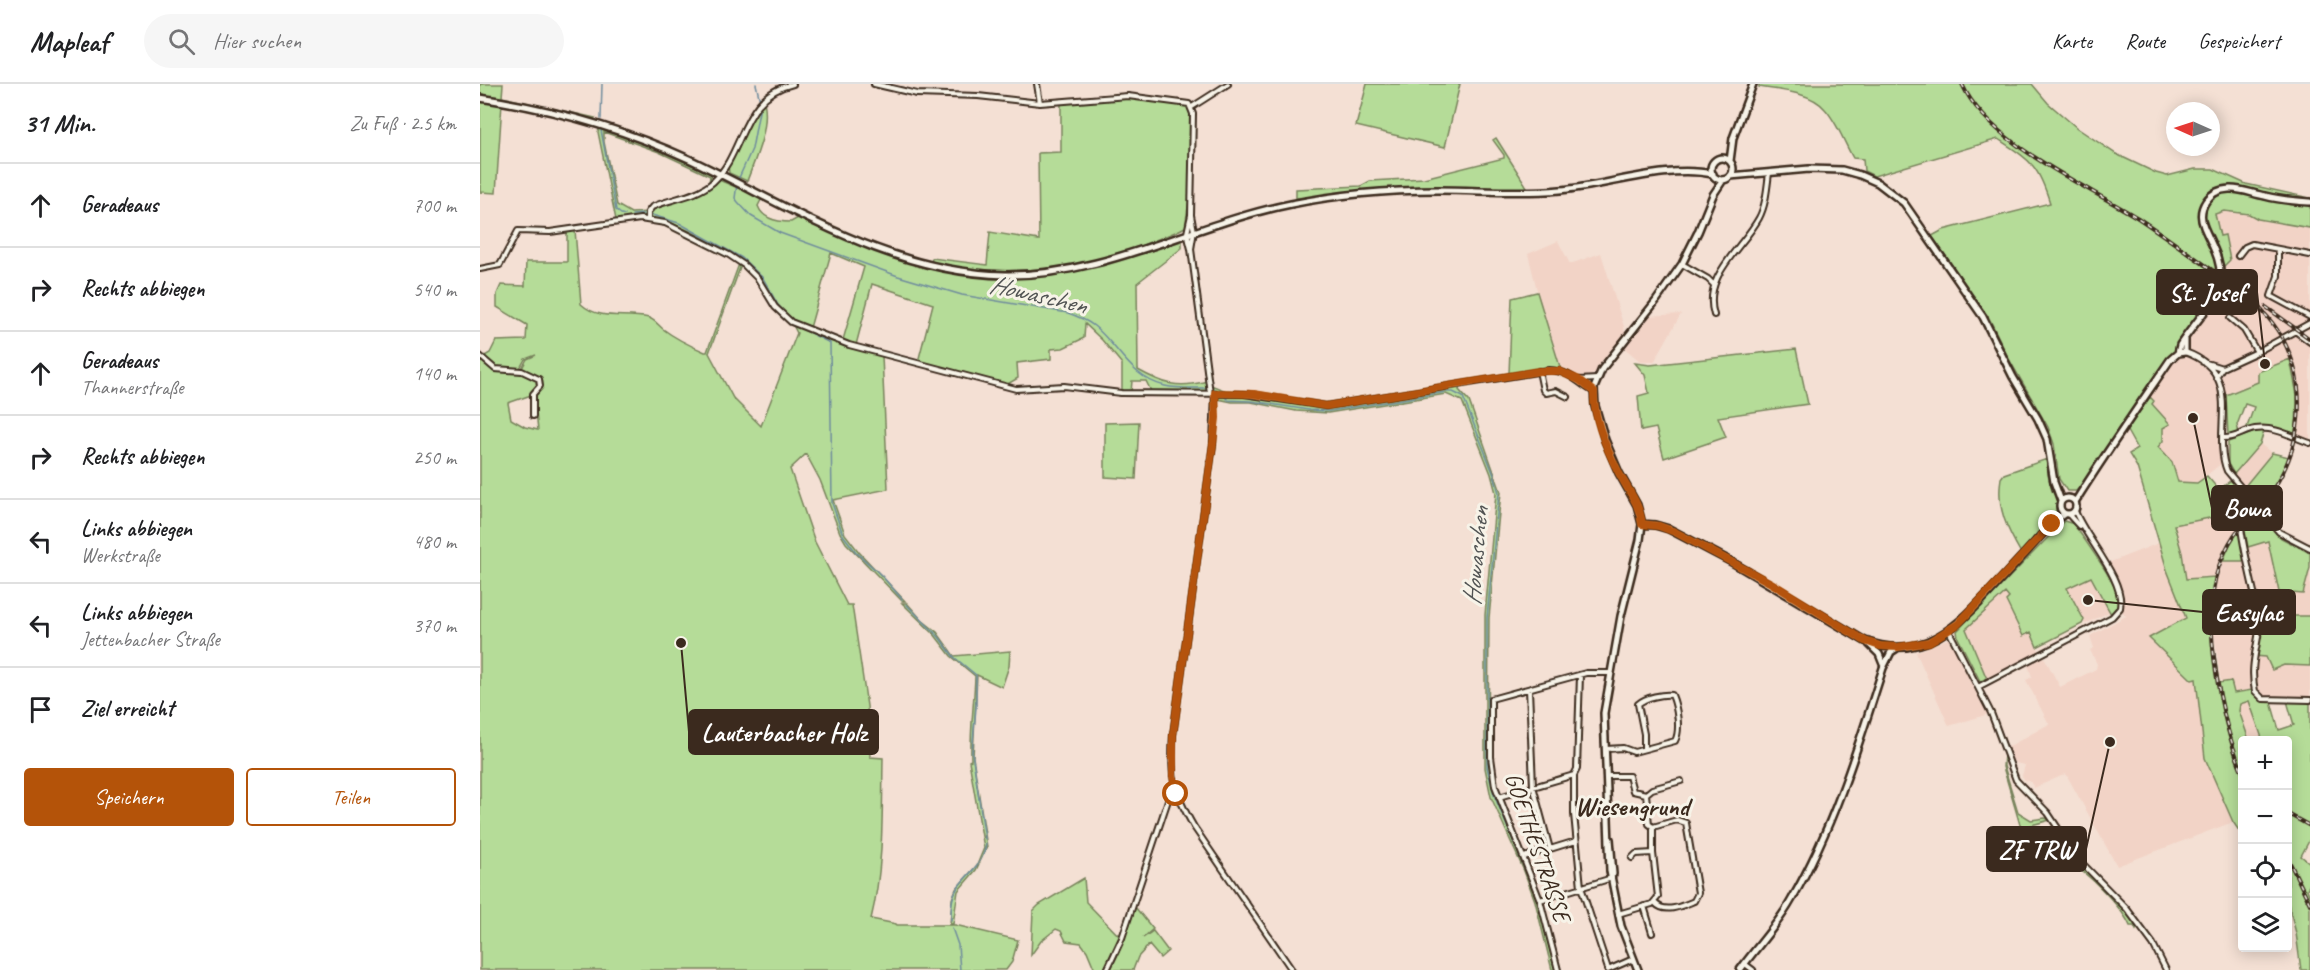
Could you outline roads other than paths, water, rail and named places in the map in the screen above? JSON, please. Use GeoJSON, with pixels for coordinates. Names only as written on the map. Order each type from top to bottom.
{"type":"FeatureCollection","features":[{"type":"Feature","properties":{"kind":"street"},"geometry":{"type":"LineString","coordinates":[[648,219],[652,207],[699,192],[720,174],[758,104],[777,89],[793,84]]}},
{"type":"Feature","properties":{"kind":"street"},"geometry":{"type":"LineString","coordinates":[[874,84],[917,94],[978,96],[1040,103],[1128,96],[1185,102],[1191,106],[1193,114],[1191,215],[1194,231],[1191,249]]}},
{"type":"Feature","properties":{"kind":"street"},"geometry":{"type":"LineString","coordinates":[[1037,84],[1040,103]]}},
{"type":"Feature","properties":{"kind":"street"},"geometry":{"type":"LineString","coordinates":[[1191,106],[1228,84]]}},
{"type":"Feature","properties":{"kind":"street"},"geometry":{"type":"LineString","coordinates":[[1750,174],[1738,172],[1733,168],[1729,153],[1753,84]]}},
{"type":"Feature","properties":{"kind":"street"},"geometry":{"type":"LineString","coordinates":[[480,98],[544,109],[606,127],[655,145],[720,174],[885,253],[927,266],[975,273],[1029,274],[1074,269],[1130,254],[1186,233],[1271,208],[1354,194],[1409,190],[1556,191],[1669,173],[1696,171],[1712,165],[1720,158],[1733,138]]}},
{"type":"Feature","properties":{"kind":"street"},"geometry":{"type":"LineString","coordinates":[[1720,158],[1730,161]]}},
{"type":"Feature","properties":{"kind":"street"},"geometry":{"type":"LineString","coordinates":[[1712,165],[1713,195]]}},
{"type":"Feature","properties":{"kind":"street"},"geometry":{"type":"LineString","coordinates":[[1730,176],[1733,168]]}},
{"type":"Feature","properties":{"kind":"street"},"geometry":{"type":"LineString","coordinates":[[1638,970],[1625,936],[1623,922],[1618,914],[1610,864],[1605,707],[1626,591],[1642,524],[1637,505],[1619,473],[1605,440],[1595,406],[1594,392],[1597,379],[1682,264],[1713,195],[1723,180],[1730,176],[1820,168],[1852,172],[1878,183],[1904,203],[1983,317],[2009,371],[2038,419],[2047,439],[2056,487],[2068,500],[2082,529],[2114,578],[2121,603],[2118,613],[1978,687]]}},
{"type":"Feature","properties":{"kind":"street"},"geometry":{"type":"LineString","coordinates":[[1696,171],[1723,180]]}},
{"type":"Feature","properties":{"kind":"street"},"geometry":{"type":"LineString","coordinates":[[1714,315],[1712,294],[1714,285],[1727,262],[1760,216],[1769,172]]}},
{"type":"Feature","properties":{"kind":"street"},"geometry":{"type":"LineString","coordinates":[[2222,368],[2182,352],[2180,345],[2215,295],[2220,278],[2218,259],[2201,220],[2203,206],[2207,199],[2217,191],[2236,189],[2266,197],[2310,202]]}},
{"type":"Feature","properties":{"kind":"street"},"geometry":{"type":"LineString","coordinates":[[1191,215],[1186,233],[1191,249],[1209,385],[1213,393],[1214,438],[1173,735],[1174,789],[1194,827],[1292,970]]}},
{"type":"Feature","properties":{"kind":"street"},"geometry":{"type":"LineString","coordinates":[[480,269],[501,265],[518,231],[550,232],[614,221],[648,219],[674,226],[736,259],[754,273],[783,316],[797,324],[849,345],[1016,389],[1064,386],[1121,393],[1254,394],[1326,406],[1555,370],[1579,380],[1594,392]]}},
{"type":"Feature","properties":{"kind":"street"},"geometry":{"type":"LineString","coordinates":[[2238,256],[2252,244],[2310,255]]}},
{"type":"Feature","properties":{"kind":"street"},"geometry":{"type":"LineString","coordinates":[[2278,249],[2278,276],[2271,296],[2310,317]]}},
{"type":"Feature","properties":{"kind":"street"},"geometry":{"type":"LineString","coordinates":[[1682,264],[1714,285]]}},
{"type":"Feature","properties":{"kind":"street"},"geometry":{"type":"LineString","coordinates":[[2230,318],[2244,330],[2257,352]]}},
{"type":"Feature","properties":{"kind":"street"},"geometry":{"type":"LineString","coordinates":[[2216,377],[2222,368],[2310,323]]}},
{"type":"Feature","properties":{"kind":"street"},"geometry":{"type":"LineString","coordinates":[[2295,331],[2310,342]]}},
{"type":"Feature","properties":{"kind":"street"},"geometry":{"type":"LineString","coordinates":[[1865,641],[1885,647],[1898,647],[1929,642],[1949,631],[1988,594],[2064,513],[2068,500],[2086,486],[2100,467],[2128,419],[2170,360],[2182,352]]}},
{"type":"Feature","properties":{"kind":"street"},"geometry":{"type":"LineString","coordinates":[[480,356],[495,369],[522,371],[539,379],[540,386],[533,394],[533,416]]}},
{"type":"Feature","properties":{"kind":"street"},"geometry":{"type":"LineString","coordinates":[[2201,361],[2216,377],[2223,401],[2224,465],[2230,476],[2279,532],[2310,548]]}},
{"type":"Feature","properties":{"kind":"street"},"geometry":{"type":"LineString","coordinates":[[1539,371],[1543,390],[1546,393],[1556,391],[1568,397]]}},
{"type":"Feature","properties":{"kind":"street"},"geometry":{"type":"LineString","coordinates":[[1579,380],[1597,379]]}},
{"type":"Feature","properties":{"kind":"street"},"geometry":{"type":"LineString","coordinates":[[2223,438],[2234,438],[2250,430],[2264,429],[2310,442]]}},
{"type":"Feature","properties":{"kind":"street"},"geometry":{"type":"LineString","coordinates":[[2242,488],[2239,493],[2239,515],[2260,619],[2260,633],[2252,662],[2254,691],[2263,699],[2310,700]]}},
{"type":"Feature","properties":{"kind":"street"},"geometry":{"type":"LineString","coordinates":[[2064,513],[2074,511]]}},
{"type":"Feature","properties":{"kind":"street"},"geometry":{"type":"LineString","coordinates":[[2064,513],[2082,529]]}},
{"type":"Feature","properties":{"kind":"street"},"geometry":{"type":"LineString","coordinates":[[1642,524],[1664,527],[1730,561],[1865,641],[1876,650],[1883,666]]}},
{"type":"Feature","properties":{"kind":"street"},"geometry":{"type":"LineString","coordinates":[[1949,631],[1991,713],[2016,780],[2048,813],[2070,848],[2090,872],[2127,909],[2153,944],[2166,970]]}},
{"type":"Feature","properties":{"kind":"street"},"geometry":{"type":"LineString","coordinates":[[1883,666],[1885,647]]}},
{"type":"Feature","properties":{"kind":"street"},"geometry":{"type":"LineString","coordinates":[[1740,970],[1792,899],[1833,815],[1883,666],[1891,652],[1898,647]]}},
{"type":"Feature","properties":{"kind":"street"},"geometry":{"type":"LineString","coordinates":[[1550,849],[1533,786],[1529,689],[1580,675],[1610,673]]}},
{"type":"Feature","properties":{"kind":"street"},"geometry":{"type":"LineString","coordinates":[[1580,675],[1577,769],[1574,775],[1576,841],[1581,886],[1608,970],[1634,959]]}},
{"type":"Feature","properties":{"kind":"street","name":"GOETHESTRASSE"},"geometry":{"type":"LineString","coordinates":[[1529,689],[1491,699],[1492,768],[1499,797],[1540,900],[1558,970]]}},
{"type":"Feature","properties":{"kind":"street"},"geometry":{"type":"LineString","coordinates":[[1606,749],[1623,748],[1632,753],[1673,742],[1677,738],[1677,719],[1672,695],[1665,694],[1638,704],[1644,734],[1644,748]]}},
{"type":"Feature","properties":{"kind":"street"},"geometry":{"type":"LineString","coordinates":[[1499,797],[1574,775]]}},
{"type":"Feature","properties":{"kind":"street"},"geometry":{"type":"LineString","coordinates":[[1606,776],[1629,776],[1634,791],[1646,794]]}},
{"type":"Feature","properties":{"kind":"street"},"geometry":{"type":"LineString","coordinates":[[1646,794],[1652,789],[1681,781]]}},
{"type":"Feature","properties":{"kind":"street"},"geometry":{"type":"LineString","coordinates":[[1107,970],[1122,938],[1170,793],[1174,789]]}},
{"type":"Feature","properties":{"kind":"street"},"geometry":{"type":"LineString","coordinates":[[1618,914],[1655,903],[1658,897],[1653,853],[1653,826],[1649,824],[1646,794]]}},
{"type":"Feature","properties":{"kind":"street"},"geometry":{"type":"LineString","coordinates":[[1653,826],[1677,820],[1682,820],[1687,825],[1692,837],[1698,893],[1696,899],[1666,910],[1655,903]]}},
{"type":"Feature","properties":{"kind":"street"},"geometry":{"type":"LineString","coordinates":[[1524,857],[1576,841]]}},
{"type":"Feature","properties":{"kind":"street"},"geometry":{"type":"LineString","coordinates":[[1632,858],[1636,854],[1653,853]]}},
{"type":"Feature","properties":{"kind":"street"},"geometry":{"type":"LineString","coordinates":[[1540,900],[1613,878]]}},
{"type":"Feature","properties":{"kind":"street"},"geometry":{"type":"LineString","coordinates":[[1644,906],[1652,933]]}},
{"type":"Feature","properties":{"kind":"street"},"geometry":{"type":"LineString","coordinates":[[1745,964],[1754,970]]}},
{"type":"Feature","properties":{"kind":"waterway"},"geometry":{"type":"LineString","coordinates":[[601,119],[602,84]]}},
{"type":"Feature","properties":{"kind":"waterway","name":"Howaschen"},"geometry":{"type":"LineString","coordinates":[[756,84],[760,101]]}},
{"type":"Feature","properties":{"kind":"waterway","name":"Howaschen"},"geometry":{"type":"LineString","coordinates":[[738,180],[752,149],[760,106]]}},
{"type":"Feature","properties":{"kind":"waterway"},"geometry":{"type":"LineString","coordinates":[[601,130],[616,210],[625,215]]}},
{"type":"Feature","properties":{"kind":"waterway","name":"Howaschen"},"geometry":{"type":"LineString","coordinates":[[737,184],[735,198],[738,202],[751,216],[780,233],[898,276],[962,295],[1071,314],[1094,326],[1133,368],[1153,382],[1175,388],[1207,388]]}},
{"type":"Feature","properties":{"kind":"waterway"},"geometry":{"type":"LineString","coordinates":[[632,215],[643,214]]}},
{"type":"Feature","properties":{"kind":"waterway"},"geometry":{"type":"LineString","coordinates":[[652,215],[679,223],[742,258],[763,278],[778,305],[791,319]]}},
{"type":"Feature","properties":{"kind":"waterway"},"geometry":{"type":"LineString","coordinates":[[798,327],[830,343],[832,503],[843,535],[856,552],[902,599]]}},
{"type":"Feature","properties":{"kind":"waterway","name":"Howaschen"},"geometry":{"type":"LineString","coordinates":[[1212,388],[1221,393]]}},
{"type":"Feature","properties":{"kind":"waterway","name":"Howaschen"},"geometry":{"type":"LineString","coordinates":[[1224,396],[1228,400],[1329,411],[1446,392],[1453,392],[1463,397],[1499,493],[1487,618],[1487,767],[1494,795],[1538,901],[1555,970]]}},
{"type":"Feature","properties":{"kind":"waterway"},"geometry":{"type":"LineString","coordinates":[[906,604],[939,637],[954,657],[976,675],[972,752],[985,839]]}},
{"type":"Feature","properties":{"kind":"waterway"},"geometry":{"type":"LineString","coordinates":[[951,920],[954,895],[979,862],[986,843]]}},
{"type":"Feature","properties":{"kind":"waterway"},"geometry":{"type":"LineString","coordinates":[[952,928],[958,945],[960,970]]}},
{"type":"Feature","properties":{"kind":"railway"},"geometry":{"type":"LineString","coordinates":[[1962,84],[1975,106],[2015,144],[2138,218],[2244,292]]}},
{"type":"Feature","properties":{"kind":"railway"},"geometry":{"type":"LineString","coordinates":[[2238,760],[2220,697],[2216,669],[2212,640],[2214,588],[2219,566],[2231,540],[2269,495],[2289,458],[2295,438],[2299,396],[2290,355],[2281,336],[2262,311],[2239,289]]}},
{"type":"Feature","properties":{"kind":"railway"},"geometry":{"type":"LineString","coordinates":[[2266,307],[2310,339]]}},
{"type":"Feature","properties":{"kind":"railway"},"geometry":{"type":"LineString","coordinates":[[2292,816],[2310,826]]}},
{"type":"Feature","properties":{"kind":"railway"},"geometry":{"type":"LineString","coordinates":[[2292,867],[2310,904]]}},
{"type":"Feature","properties":{"kind":"place","name":"St. Josef"},"geometry":{"type":"Point","coordinates":[2265,364]}},
{"type":"Feature","properties":{"kind":"place","name":"Bowa"},"geometry":{"type":"Point","coordinates":[2193,418]}},
{"type":"Feature","properties":{"kind":"place","name":"Easylac"},"geometry":{"type":"Point","coordinates":[2088,600]}},
{"type":"Feature","properties":{"kind":"place","name":"Lauterbacher Holz"},"geometry":{"type":"Point","coordinates":[681,643]}},
{"type":"Feature","properties":{"kind":"place","name":"ZF TRW"},"geometry":{"type":"Point","coordinates":[2110,742]}},
{"type":"Feature","properties":{"kind":"district","name":"Wiesengrund"},"geometry":{"type":"Point","coordinates":[1632,806]}}]}
